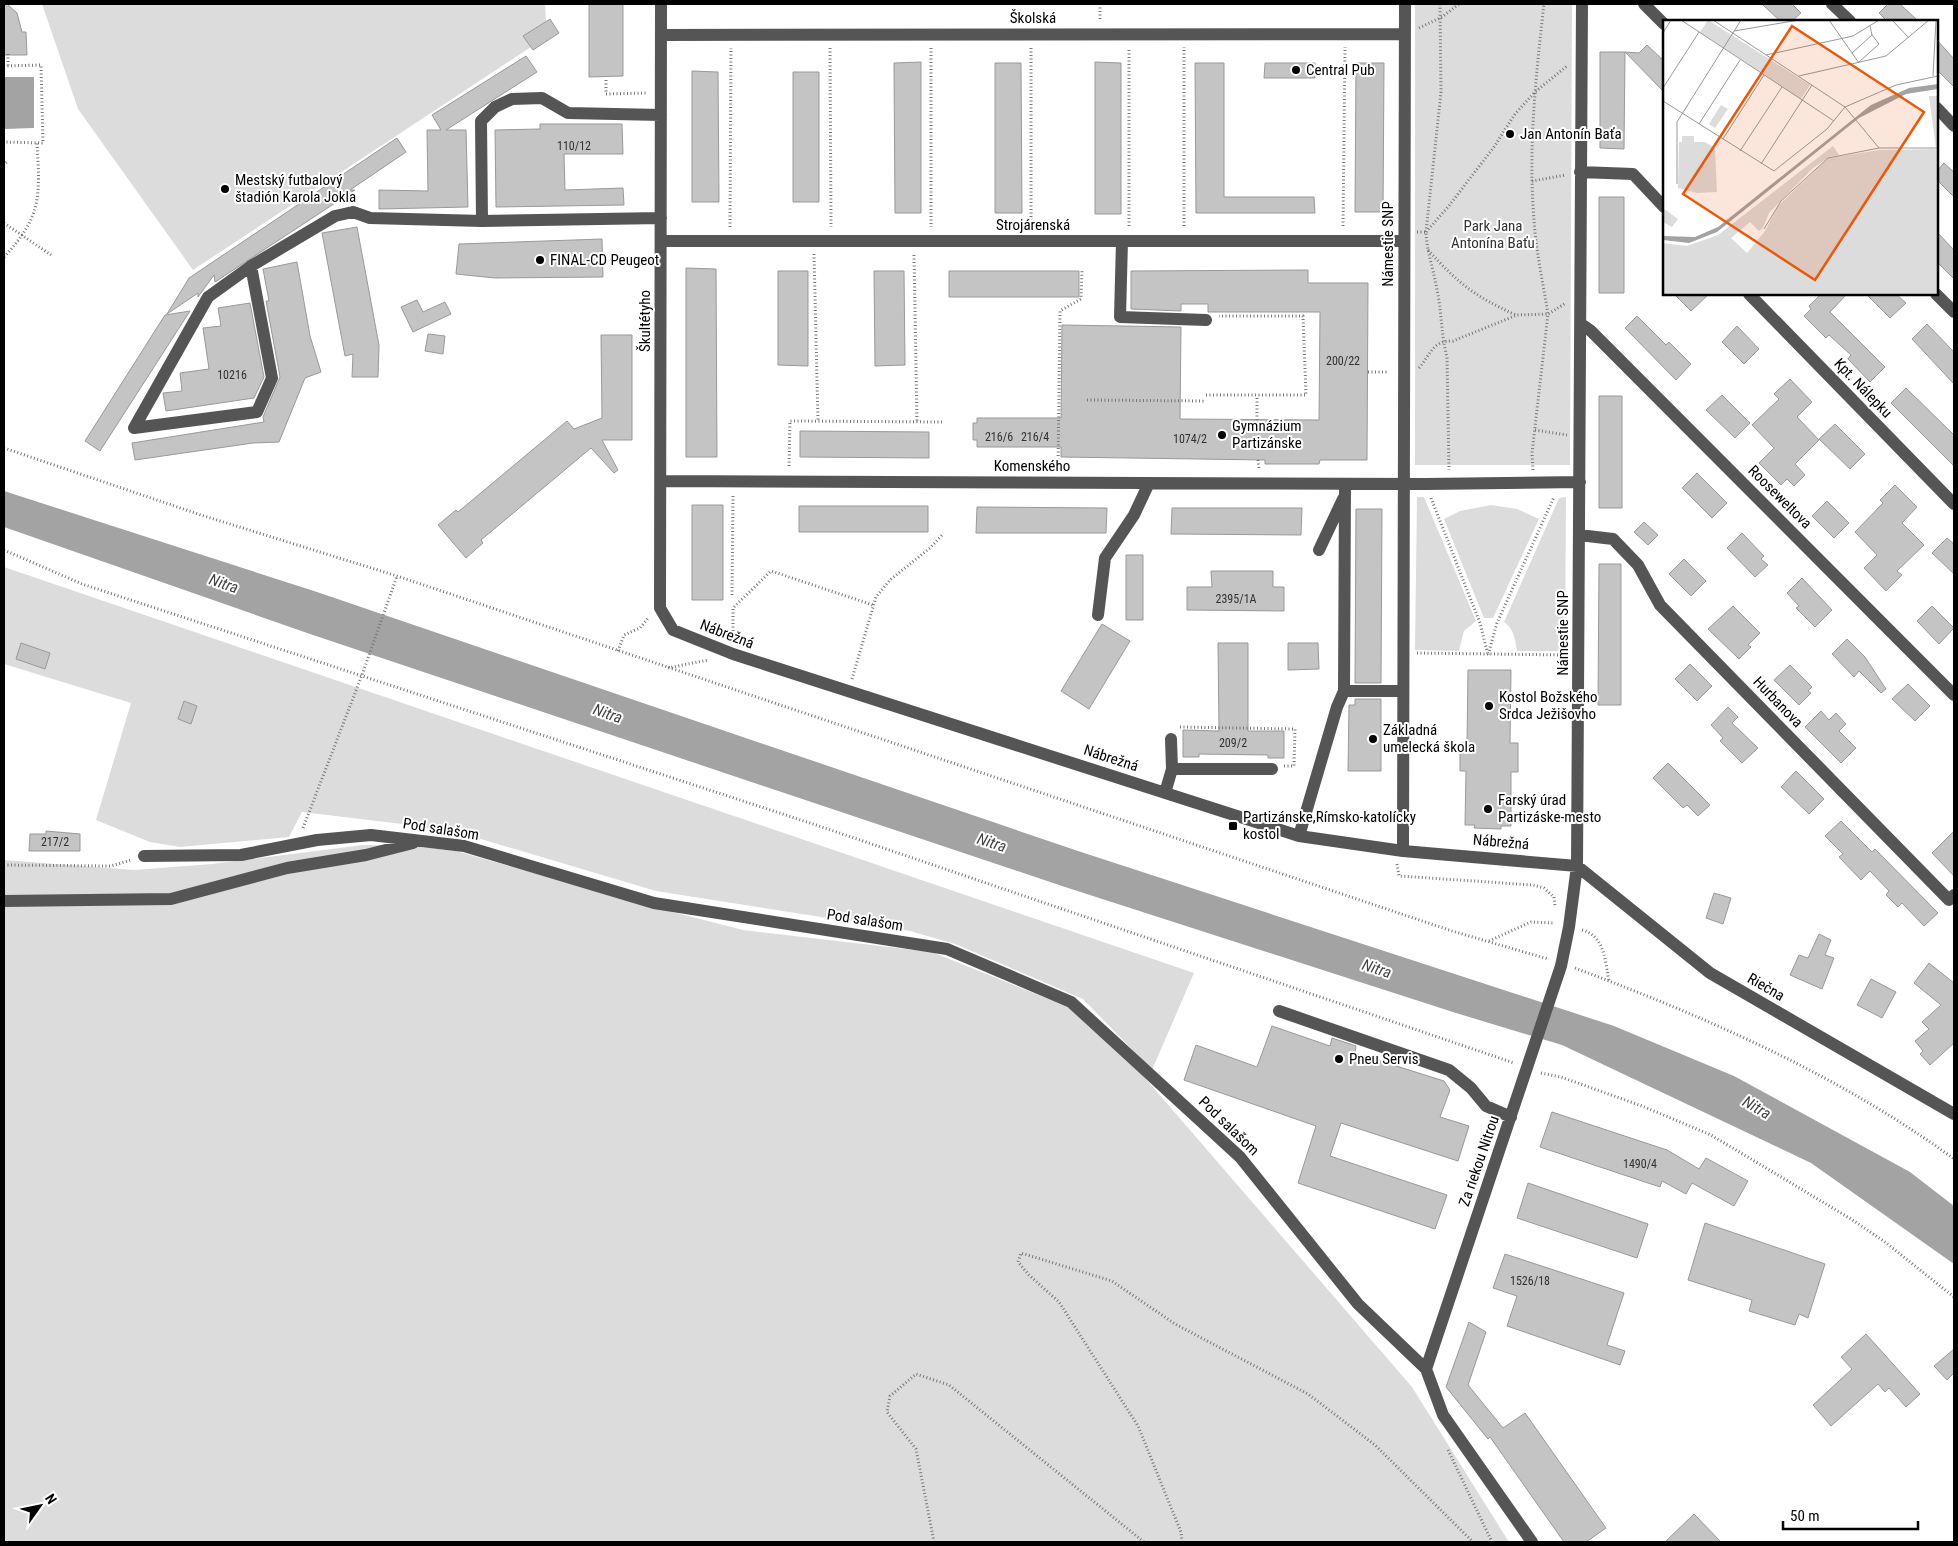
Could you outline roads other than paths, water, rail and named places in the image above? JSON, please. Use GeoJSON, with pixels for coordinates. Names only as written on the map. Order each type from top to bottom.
{"type":"FeatureCollection","features":[{"type":"Feature","properties":{"kind":"street","name":"Škultétyho"},"geometry":{"type":"LineString","coordinates":[[660,608],[662,481],[661,4]]}},
{"type":"Feature","properties":{"kind":"street","name":"Námestie SNP"},"geometry":{"type":"LineString","coordinates":[[1403,851],[1405,4]]}},
{"type":"Feature","properties":{"kind":"street","name":"Námestie SNP"},"geometry":{"type":"LineString","coordinates":[[1561,964],[1569,927],[1577,866],[1582,4]]}},
{"type":"Feature","properties":{"kind":"street"},"geometry":{"type":"LineString","coordinates":[[1644,4],[1663,23]]}},
{"type":"Feature","properties":{"kind":"street"},"geometry":{"type":"LineString","coordinates":[[1832,4],[1849,20]]}},
{"type":"Feature","properties":{"kind":"street","name":"Školská"},"geometry":{"type":"LineString","coordinates":[[661,35],[1405,34]]}},
{"type":"Feature","properties":{"kind":"street"},"geometry":{"type":"LineString","coordinates":[[482,221],[481,121],[495,107],[512,99],[542,98],[568,113],[661,114]]}},
{"type":"Feature","properties":{"kind":"street"},"geometry":{"type":"LineString","coordinates":[[1938,109],[1954,126]]}},
{"type":"Feature","properties":{"kind":"street"},"geometry":{"type":"LineString","coordinates":[[1580,172],[1632,174],[1663,206]]}},
{"type":"Feature","properties":{"kind":"street"},"geometry":{"type":"LineString","coordinates":[[250,266],[272,378],[257,412],[134,428],[208,297],[250,266],[335,216],[353,212],[370,218],[482,221],[661,218]]}},
{"type":"Feature","properties":{"kind":"street","name":"Strojárenská"},"geometry":{"type":"LineString","coordinates":[[662,241],[1343,241],[1404,237]]}},
{"type":"Feature","properties":{"kind":"street"},"geometry":{"type":"LineString","coordinates":[[1125,241],[1120,317],[1211,318]]}},
{"type":"Feature","properties":{"kind":"street","name":"Kpt. Nálepku"},"geometry":{"type":"LineString","coordinates":[[1750,295],[1954,504]]}},
{"type":"Feature","properties":{"kind":"street"},"geometry":{"type":"LineString","coordinates":[[1937,295],[1954,312]]}},
{"type":"Feature","properties":{"kind":"street","name":"Rooseweltova"},"geometry":{"type":"LineString","coordinates":[[1581,324],[1592,331],[1954,695]]}},
{"type":"Feature","properties":{"kind":"street","name":"Komenského"},"geometry":{"type":"LineString","coordinates":[[662,481],[1149,483],[1345,489],[1403,484]]}},
{"type":"Feature","properties":{"kind":"street"},"geometry":{"type":"LineString","coordinates":[[1403,484],[1580,482]]}},
{"type":"Feature","properties":{"kind":"street"},"geometry":{"type":"LineString","coordinates":[[1098,615],[1105,558],[1134,516],[1149,483]]}},
{"type":"Feature","properties":{"kind":"street"},"geometry":{"type":"LineString","coordinates":[[1318,550],[1345,489]]}},
{"type":"Feature","properties":{"kind":"street"},"geometry":{"type":"LineString","coordinates":[[1299,836],[1336,707],[1344,691],[1345,489]]}},
{"type":"Feature","properties":{"kind":"street","name":"Hurbanova"},"geometry":{"type":"LineString","coordinates":[[1580,535],[1613,539],[1638,565],[1660,605],[1949,900],[1954,894]]}},
{"type":"Feature","properties":{"kind":"street","name":"Nábrežná"},"geometry":{"type":"LineString","coordinates":[[660,608],[673,630],[733,654],[1299,836],[1403,851],[1577,866]]}},
{"type":"Feature","properties":{"kind":"street"},"geometry":{"type":"LineString","coordinates":[[1344,691],[1402,691]]}},
{"type":"Feature","properties":{"kind":"street"},"geometry":{"type":"LineString","coordinates":[[1165,793],[1172,769],[1171,739]]}},
{"type":"Feature","properties":{"kind":"street"},"geometry":{"type":"LineString","coordinates":[[1172,769],[1272,769]]}},
{"type":"Feature","properties":{"kind":"street","name":"Pod salašom"},"geometry":{"type":"LineString","coordinates":[[144,856],[241,855],[317,840],[371,835],[464,846],[654,903],[947,949],[1072,1002],[1240,1157],[1358,1304],[1426,1369]]}},
{"type":"Feature","properties":{"kind":"street"},"geometry":{"type":"LineString","coordinates":[[4,901],[172,899],[287,868],[366,855],[420,841]]}},
{"type":"Feature","properties":{"kind":"street","name":"Riečna"},"geometry":{"type":"LineString","coordinates":[[1577,866],[1710,973],[1954,1114]]}},
{"type":"Feature","properties":{"kind":"street","name":"Za riekou Nitrou"},"geometry":{"type":"LineString","coordinates":[[1426,1369],[1561,964]]}},
{"type":"Feature","properties":{"kind":"street"},"geometry":{"type":"LineString","coordinates":[[1278,1011],[1449,1070],[1471,1088],[1486,1106],[1511,1117]]}},
{"type":"Feature","properties":{"kind":"street"},"geometry":{"type":"LineString","coordinates":[[1426,1369],[1443,1414],[1532,1542]]}},
{"type":"Feature","properties":{"kind":"water"},"geometry":{"type":"Polygon","coordinates":[[[4,77],[34,77],[34,128],[4,129],[4,77]]]}},
{"type":"Feature","properties":{"kind":"water","name":"Nitra"},"geometry":{"type":"Polygon","coordinates":[[[4,491],[317,592],[1078,851],[1614,1026],[1734,1076],[1910,1172],[1954,1206],[1954,1264],[1811,1163],[1562,1045],[1456,1013],[1062,886],[313,635],[4,527],[4,491]]]}},
{"type":"Feature","properties":{"kind":"place","name":"Central Pub"},"geometry":{"type":"Point","coordinates":[1296,70]}},
{"type":"Feature","properties":{"kind":"place","name":"Jan Antonín Baťa"},"geometry":{"type":"Point","coordinates":[1510,134]}},
{"type":"Feature","properties":{"kind":"place","name":"Mestský futbalový štadión Karola Jokla"},"geometry":{"type":"Point","coordinates":[225,189]}},
{"type":"Feature","properties":{"kind":"place","name":"FINAL-CD Peugeot"},"geometry":{"type":"Point","coordinates":[540,260]}},
{"type":"Feature","properties":{"kind":"place","name":"Gymnázium Partizánske"},"geometry":{"type":"Point","coordinates":[1222,435]}},
{"type":"Feature","properties":{"kind":"place","name":"Kostol Božského Srdca Ježišovho"},"geometry":{"type":"Point","coordinates":[1489,706]}},
{"type":"Feature","properties":{"kind":"place","name":"Základná umelecká škola"},"geometry":{"type":"Point","coordinates":[1373,739]}},
{"type":"Feature","properties":{"kind":"place","name":"Farský úrad Partizáske-mesto"},"geometry":{"type":"Point","coordinates":[1488,809]}},
{"type":"Feature","properties":{"kind":"place","name":"Partizánske,Rímsko-katolícky kostol"},"geometry":{"type":"Point","coordinates":[1233,826]}},
{"type":"Feature","properties":{"kind":"place","name":"Pneu Servis"},"geometry":{"type":"Point","coordinates":[1339,1059]}},
{"type":"Feature","properties":{"kind":"park label","name":"Park Jana Antonína Baťu"},"geometry":{"type":"Point","coordinates":[1493,234]}}]}
